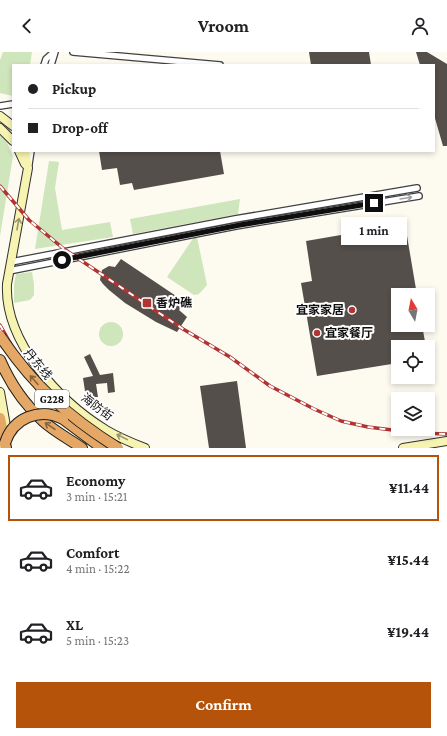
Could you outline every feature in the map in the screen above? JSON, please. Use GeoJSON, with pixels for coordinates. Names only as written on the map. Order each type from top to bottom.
{"type":"FeatureCollection","features":[{"type":"Feature","properties":{"kind":"highway","name":"丹东线"},"geometry":{"type":"LineString","coordinates":[[0,336],[32,378],[53,400],[74,418],[118,448]]}},
{"type":"Feature","properties":{"kind":"highway"},"geometry":{"type":"LineString","coordinates":[[0,360],[14,388],[27,405],[44,422],[82,448]]}},
{"type":"Feature","properties":{"kind":"highway"},"geometry":{"type":"LineString","coordinates":[[4,446],[10,431],[20,421],[28,417],[44,414],[57,416],[63,419],[102,448]]}},
{"type":"Feature","properties":{"kind":"highway"},"geometry":{"type":"LineString","coordinates":[[0,418],[4,446]]}},
{"type":"Feature","properties":{"kind":"street"},"geometry":{"type":"LineString","coordinates":[[44,64],[46,59],[54,52]]}},
{"type":"Feature","properties":{"kind":"street"},"geometry":{"type":"LineString","coordinates":[[51,64],[54,52]]}},
{"type":"Feature","properties":{"kind":"street"},"geometry":{"type":"LineString","coordinates":[[73,52],[209,64]]}},
{"type":"Feature","properties":{"kind":"street"},"geometry":{"type":"LineString","coordinates":[[0,106],[12,104]]}},
{"type":"Feature","properties":{"kind":"street"},"geometry":{"type":"LineString","coordinates":[[0,116],[12,125]]}},
{"type":"Feature","properties":{"kind":"street"},"geometry":{"type":"LineString","coordinates":[[0,128],[12,140]]}},
{"type":"Feature","properties":{"kind":"street"},"geometry":{"type":"LineString","coordinates":[[20,152],[28,168]]}},
{"type":"Feature","properties":{"kind":"street"},"geometry":{"type":"LineString","coordinates":[[25,152],[28,168]]}},
{"type":"Feature","properties":{"kind":"street","name":"海防街"},"geometry":{"type":"LineString","coordinates":[[32,152],[10,266],[6,295],[17,335],[43,373],[64,396],[84,414],[107,430],[138,447]]}},
{"type":"Feature","properties":{"kind":"street"},"geometry":{"type":"LineString","coordinates":[[10,266],[235,219],[417,188]]}},
{"type":"Feature","properties":{"kind":"street"},"geometry":{"type":"LineString","coordinates":[[10,266],[240,225],[419,196]]}},
{"type":"Feature","properties":{"kind":"street"},"geometry":{"type":"LineString","coordinates":[[0,392],[4,446]]}},
{"type":"Feature","properties":{"kind":"street"},"geometry":{"type":"LineString","coordinates":[[107,430],[107,448]]}},
{"type":"Feature","properties":{"kind":"street"},"geometry":{"type":"LineString","coordinates":[[403,448],[447,440]]}},
{"type":"Feature","properties":{"kind":"green space"},"geometry":{"type":"Polygon","coordinates":[[[3,52],[32,52],[30,64],[12,64],[12,96],[0,93],[0,60],[3,52]]]}},
{"type":"Feature","properties":{"kind":"green space"},"geometry":{"type":"Polygon","coordinates":[[[0,135],[5,138],[13,156],[0,236],[0,135]]]}},
{"type":"Feature","properties":{"kind":"green space"},"geometry":{"type":"Polygon","coordinates":[[[49,161],[59,162],[55,188],[62,230],[110,222],[113,237],[35,249],[49,161]]]}},
{"type":"Feature","properties":{"kind":"green space"},"geometry":{"type":"Polygon","coordinates":[[[240,199],[238,214],[133,234],[130,219],[240,199]]]}},
{"type":"Feature","properties":{"kind":"green space"},"geometry":{"type":"Polygon","coordinates":[[[194,237],[197,237],[207,285],[199,294],[194,295],[167,277],[194,237]]]}},
{"type":"Feature","properties":{"kind":"green space"},"geometry":{"type":"Polygon","coordinates":[[[32,272],[34,295],[30,300],[14,303],[14,284],[16,274],[32,272]]]}},
{"type":"Feature","properties":{"kind":"green space"},"geometry":{"type":"Polygon","coordinates":[[[111,322],[120,325],[123,334],[120,343],[111,346],[102,343],[99,334],[102,325],[111,322]]]}},
{"type":"Feature","properties":{"kind":"building"},"geometry":{"type":"Polygon","coordinates":[[[309,52],[369,52],[371,64],[311,64],[309,52]]]}},
{"type":"Feature","properties":{"kind":"building"},"geometry":{"type":"Polygon","coordinates":[[[416,52],[427,52],[447,64],[447,146],[443,146],[435,118],[435,64],[420,64],[416,52]]]}},
{"type":"Feature","properties":{"kind":"building"},"geometry":{"type":"Polygon","coordinates":[[[99,152],[220,152],[224,174],[134,190],[132,183],[120,185],[117,168],[102,170],[99,152]]]}},
{"type":"Feature","properties":{"kind":"building","name":"宜家家居"},"geometry":{"type":"Polygon","coordinates":[[[405,224],[416,288],[391,288],[391,332],[423,332],[425,340],[391,340],[391,364],[317,376],[301,283],[312,281],[306,241],[405,224]]]}},
{"type":"Feature","properties":{"kind":"building"},"geometry":{"type":"Polygon","coordinates":[[[121,259],[185,302],[179,310],[187,317],[177,332],[156,322],[125,303],[103,284],[100,280],[102,270],[109,266],[115,267],[121,259]]]}},
{"type":"Feature","properties":{"kind":"building"},"geometry":{"type":"Polygon","coordinates":[[[90,354],[100,375],[113,373],[115,392],[108,393],[107,383],[96,384],[98,397],[86,398],[83,378],[93,376],[84,357],[90,354]]]}},
{"type":"Feature","properties":{"kind":"building"},"geometry":{"type":"Polygon","coordinates":[[[237,381],[246,448],[209,448],[200,386],[237,381]]]}},
{"type":"Feature","properties":{"kind":"railway"},"geometry":{"type":"LineString","coordinates":[[0,186],[29,220],[64,249],[183,329],[230,357],[270,386],[341,421],[368,427],[417,433],[447,434]]}},
{"type":"Feature","properties":{"kind":"railway"},"geometry":{"type":"LineString","coordinates":[[0,325],[21,361],[48,395],[79,425],[95,438],[113,448]]}},
{"type":"Feature","properties":{"kind":"place","name":"香炉礁"},"geometry":{"type":"Point","coordinates":[147,303]}},
{"type":"Feature","properties":{"kind":"place","name":"宜家家居"},"geometry":{"type":"Point","coordinates":[352,310]}},
{"type":"Feature","properties":{"kind":"place","name":"宜家餐厅"},"geometry":{"type":"Point","coordinates":[317,333]}},
{"type":"Feature","properties":{"kind":"route"},"geometry":{"type":"LineString","coordinates":[[62,260],[240,225],[374,203]]}}]}
